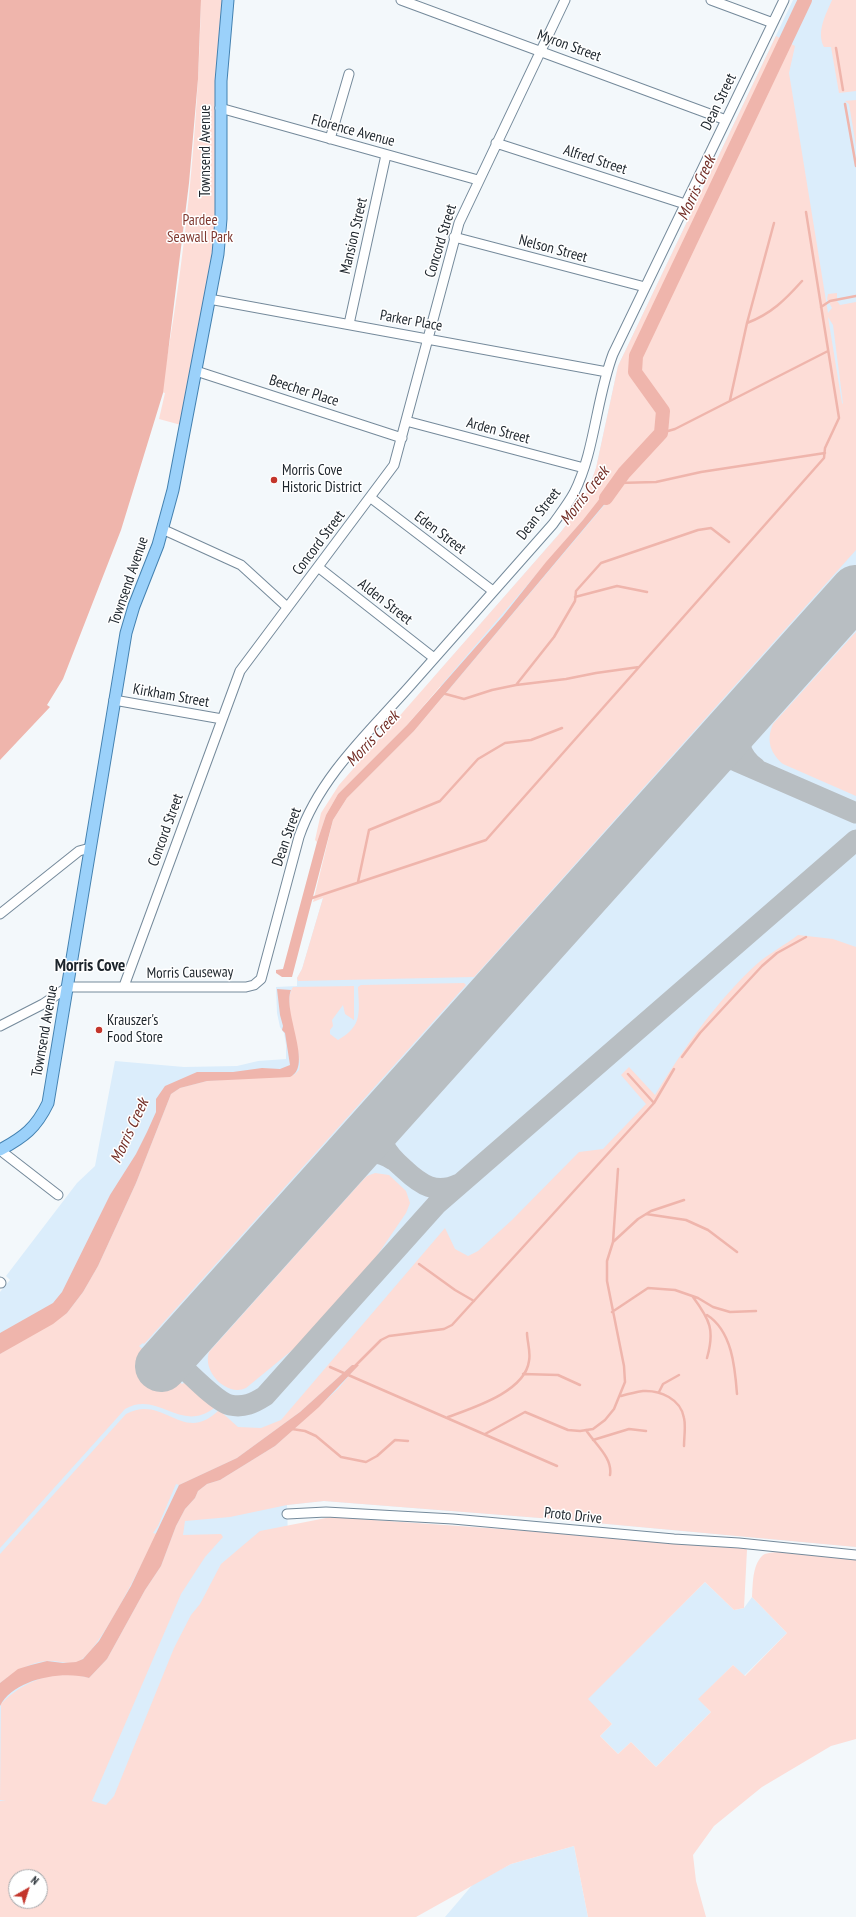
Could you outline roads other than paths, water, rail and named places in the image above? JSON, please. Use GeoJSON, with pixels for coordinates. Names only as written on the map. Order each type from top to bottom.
{"type":"FeatureCollection","features":[{"type":"Feature","properties":{"kind":"main road","name":"Townsend Avenue"},"geometry":{"type":"LineString","coordinates":[[0,1150],[18,1140],[33,1128],[42,1117],[48,1103],[114,700],[130,618],[162,529],[179,462],[218,254],[221,219],[221,81],[228,0]]}},
{"type":"Feature","properties":{"kind":"street","name":"Myron Street"},"geometry":{"type":"LineString","coordinates":[[401,0],[541,50],[726,120]]}},
{"type":"Feature","properties":{"kind":"street","name":"Concord Street"},"geometry":{"type":"LineString","coordinates":[[124,986],[240,671],[390,472],[402,438],[454,237],[463,211],[565,0]]}},
{"type":"Feature","properties":{"kind":"street"},"geometry":{"type":"LineString","coordinates":[[711,0],[773,23]]}},
{"type":"Feature","properties":{"kind":"street","name":"Dean Street"},"geometry":{"type":"LineString","coordinates":[[261,979],[283,893],[306,815],[318,795],[334,773],[553,524],[574,492],[584,468],[607,372],[617,345],[784,0]]}},
{"type":"Feature","properties":{"kind":"street"},"geometry":{"type":"LineString","coordinates":[[330,139],[349,74]]}},
{"type":"Feature","properties":{"kind":"street","name":"Florence Avenue"},"geometry":{"type":"LineString","coordinates":[[220,108],[478,180]]}},
{"type":"Feature","properties":{"kind":"street","name":"Alfred Street"},"geometry":{"type":"LineString","coordinates":[[496,143],[685,204]]}},
{"type":"Feature","properties":{"kind":"street","name":"Mansion Street"},"geometry":{"type":"LineString","coordinates":[[348,324],[386,155]]}},
{"type":"Feature","properties":{"kind":"street","name":"Nelson Street"},"geometry":{"type":"LineString","coordinates":[[454,237],[645,287]]}},
{"type":"Feature","properties":{"kind":"street","name":"Parker Place"},"geometry":{"type":"LineString","coordinates":[[209,299],[607,372]]}},
{"type":"Feature","properties":{"kind":"street","name":"Beecher Place"},"geometry":{"type":"LineString","coordinates":[[196,371],[402,438]]}},
{"type":"Feature","properties":{"kind":"street","name":"Arden Street"},"geometry":{"type":"LineString","coordinates":[[406,421],[584,468]]}},
{"type":"Feature","properties":{"kind":"street","name":"Eden Street"},"geometry":{"type":"LineString","coordinates":[[371,498],[493,591]]}},
{"type":"Feature","properties":{"kind":"street"},"geometry":{"type":"LineString","coordinates":[[162,529],[241,565],[287,607]]}},
{"type":"Feature","properties":{"kind":"street","name":"Alden Street"},"geometry":{"type":"LineString","coordinates":[[318,567],[434,658]]}},
{"type":"Feature","properties":{"kind":"street","name":"Kirkham Street"},"geometry":{"type":"LineString","coordinates":[[114,700],[222,719]]}},
{"type":"Feature","properties":{"kind":"street"},"geometry":{"type":"LineString","coordinates":[[0,914],[79,851],[90,848]]}},
{"type":"Feature","properties":{"kind":"street","name":"Morris Causeway"},"geometry":{"type":"LineString","coordinates":[[68,987],[246,987],[254,985],[261,979]]}},
{"type":"Feature","properties":{"kind":"street"},"geometry":{"type":"LineString","coordinates":[[0,1026],[43,1004],[68,987]]}},
{"type":"Feature","properties":{"kind":"street"},"geometry":{"type":"LineString","coordinates":[[0,1150],[58,1195]]}},
{"type":"Feature","properties":{"kind":"street","name":"Proto Drive"},"geometry":{"type":"LineString","coordinates":[[287,1514],[326,1512],[446,1519],[674,1539],[739,1543],[856,1555]]}},
{"type":"Feature","properties":{"kind":"waterway","name":"Morris Creek"},"geometry":{"type":"LineString","coordinates":[[606,498],[624,473],[661,433],[663,411],[635,372],[636,356],[805,0]]}},
{"type":"Feature","properties":{"kind":"waterway"},"geometry":{"type":"LineString","coordinates":[[836,48],[843,90]]}},
{"type":"Feature","properties":{"kind":"waterway"},"geometry":{"type":"LineString","coordinates":[[845,104],[856,166]]}},
{"type":"Feature","properties":{"kind":"waterway"},"geometry":{"type":"LineString","coordinates":[[312,898],[486,840],[824,458],[825,448],[839,418],[806,212]]}},
{"type":"Feature","properties":{"kind":"waterway"},"geometry":{"type":"LineString","coordinates":[[730,400],[747,323],[774,223]]}},
{"type":"Feature","properties":{"kind":"waterway"},"geometry":{"type":"LineString","coordinates":[[747,323],[777,306],[802,281]]}},
{"type":"Feature","properties":{"kind":"waterway"},"geometry":{"type":"LineString","coordinates":[[821,307],[830,301],[856,296]]}},
{"type":"Feature","properties":{"kind":"waterway"},"geometry":{"type":"LineString","coordinates":[[661,433],[675,429],[828,351]]}},
{"type":"Feature","properties":{"kind":"waterway"},"geometry":{"type":"LineString","coordinates":[[618,483],[656,482],[701,472],[825,453]]}},
{"type":"Feature","properties":{"kind":"waterway"},"geometry":{"type":"LineString","coordinates":[[516,685],[554,637],[575,601],[576,591],[601,563],[698,530],[711,528],[729,542]]}},
{"type":"Feature","properties":{"kind":"waterway"},"geometry":{"type":"LineString","coordinates":[[575,597],[617,586],[647,592]]}},
{"type":"Feature","properties":{"kind":"waterway"},"geometry":{"type":"LineString","coordinates":[[442,693],[464,699],[492,690],[516,685],[566,679],[639,667]]}},
{"type":"Feature","properties":{"kind":"waterway"},"geometry":{"type":"LineString","coordinates":[[358,882],[369,830],[440,801],[478,759],[505,743],[531,740],[562,728]]}},
{"type":"Feature","properties":{"kind":"waterway"},"geometry":{"type":"LineString","coordinates":[[682,1057],[700,1033],[762,966],[777,953],[806,937]]}},
{"type":"Feature","properties":{"kind":"waterway"},"geometry":{"type":"LineString","coordinates":[[355,1366],[381,1340],[389,1336],[444,1329],[452,1325],[654,1103],[674,1069]]}},
{"type":"Feature","properties":{"kind":"waterway"},"geometry":{"type":"LineString","coordinates":[[628,1074],[654,1103]]}},
{"type":"Feature","properties":{"kind":"waterway"},"geometry":{"type":"LineString","coordinates":[[613,1242],[618,1169]]}},
{"type":"Feature","properties":{"kind":"waterway"},"geometry":{"type":"LineString","coordinates":[[485,1434],[525,1412],[568,1430],[580,1431],[593,1429],[605,1420],[614,1409],[625,1382],[624,1366],[607,1281],[607,1261],[613,1242],[638,1219],[651,1211],[684,1200]]}},
{"type":"Feature","properties":{"kind":"waterway"},"geometry":{"type":"LineString","coordinates":[[646,1214],[686,1220],[708,1230],[737,1252]]}},
{"type":"Feature","properties":{"kind":"waterway"},"geometry":{"type":"LineString","coordinates":[[419,1264],[455,1290],[474,1301]]}},
{"type":"Feature","properties":{"kind":"waterway"},"geometry":{"type":"LineString","coordinates":[[612,1312],[648,1288],[675,1290],[698,1298],[713,1307],[730,1312],[756,1311]]}},
{"type":"Feature","properties":{"kind":"waterway"},"geometry":{"type":"LineString","coordinates":[[693,1297],[707,1319],[711,1332],[711,1340],[707,1358]]}},
{"type":"Feature","properties":{"kind":"waterway"},"geometry":{"type":"LineString","coordinates":[[707,1315],[722,1330],[731,1350],[737,1394]]}},
{"type":"Feature","properties":{"kind":"waterway"},"geometry":{"type":"LineString","coordinates":[[448,1417],[483,1404],[508,1390],[518,1382],[525,1372],[529,1361],[530,1354],[527,1333]]}},
{"type":"Feature","properties":{"kind":"waterway"},"geometry":{"type":"LineString","coordinates":[[330,1367],[557,1466]]}},
{"type":"Feature","properties":{"kind":"waterway"},"geometry":{"type":"LineString","coordinates":[[523,1374],[558,1375],[580,1385]]}},
{"type":"Feature","properties":{"kind":"waterway"},"geometry":{"type":"LineString","coordinates":[[659,1392],[663,1384],[679,1375]]}},
{"type":"Feature","properties":{"kind":"waterway"},"geometry":{"type":"LineString","coordinates":[[621,1396],[640,1391],[650,1391],[669,1397],[679,1406],[682,1411],[685,1428],[684,1446]]}},
{"type":"Feature","properties":{"kind":"waterway"},"geometry":{"type":"LineString","coordinates":[[292,1429],[305,1431],[316,1436],[341,1457],[366,1462],[377,1456],[395,1440],[408,1441]]}},
{"type":"Feature","properties":{"kind":"waterway"},"geometry":{"type":"LineString","coordinates":[[593,1440],[629,1429],[646,1431]]}},
{"type":"Feature","properties":{"kind":"waterway"},"geometry":{"type":"LineString","coordinates":[[586,1430],[606,1457],[609,1463],[610,1475]]}},
{"type":"Feature","properties":{"kind":"place","name":"Morris Cove Historic District"},"geometry":{"type":"Point","coordinates":[274,480]}},
{"type":"Feature","properties":{"kind":"place","name":"Krauszer's Food Store"},"geometry":{"type":"Point","coordinates":[99,1030]}},
{"type":"Feature","properties":{"kind":"district","name":"Morris Cove"},"geometry":{"type":"Point","coordinates":[90,966]}},
{"type":"Feature","properties":{"kind":"park label","name":"Pardee Seawall Park"},"geometry":{"type":"Point","coordinates":[200,230]}}]}
